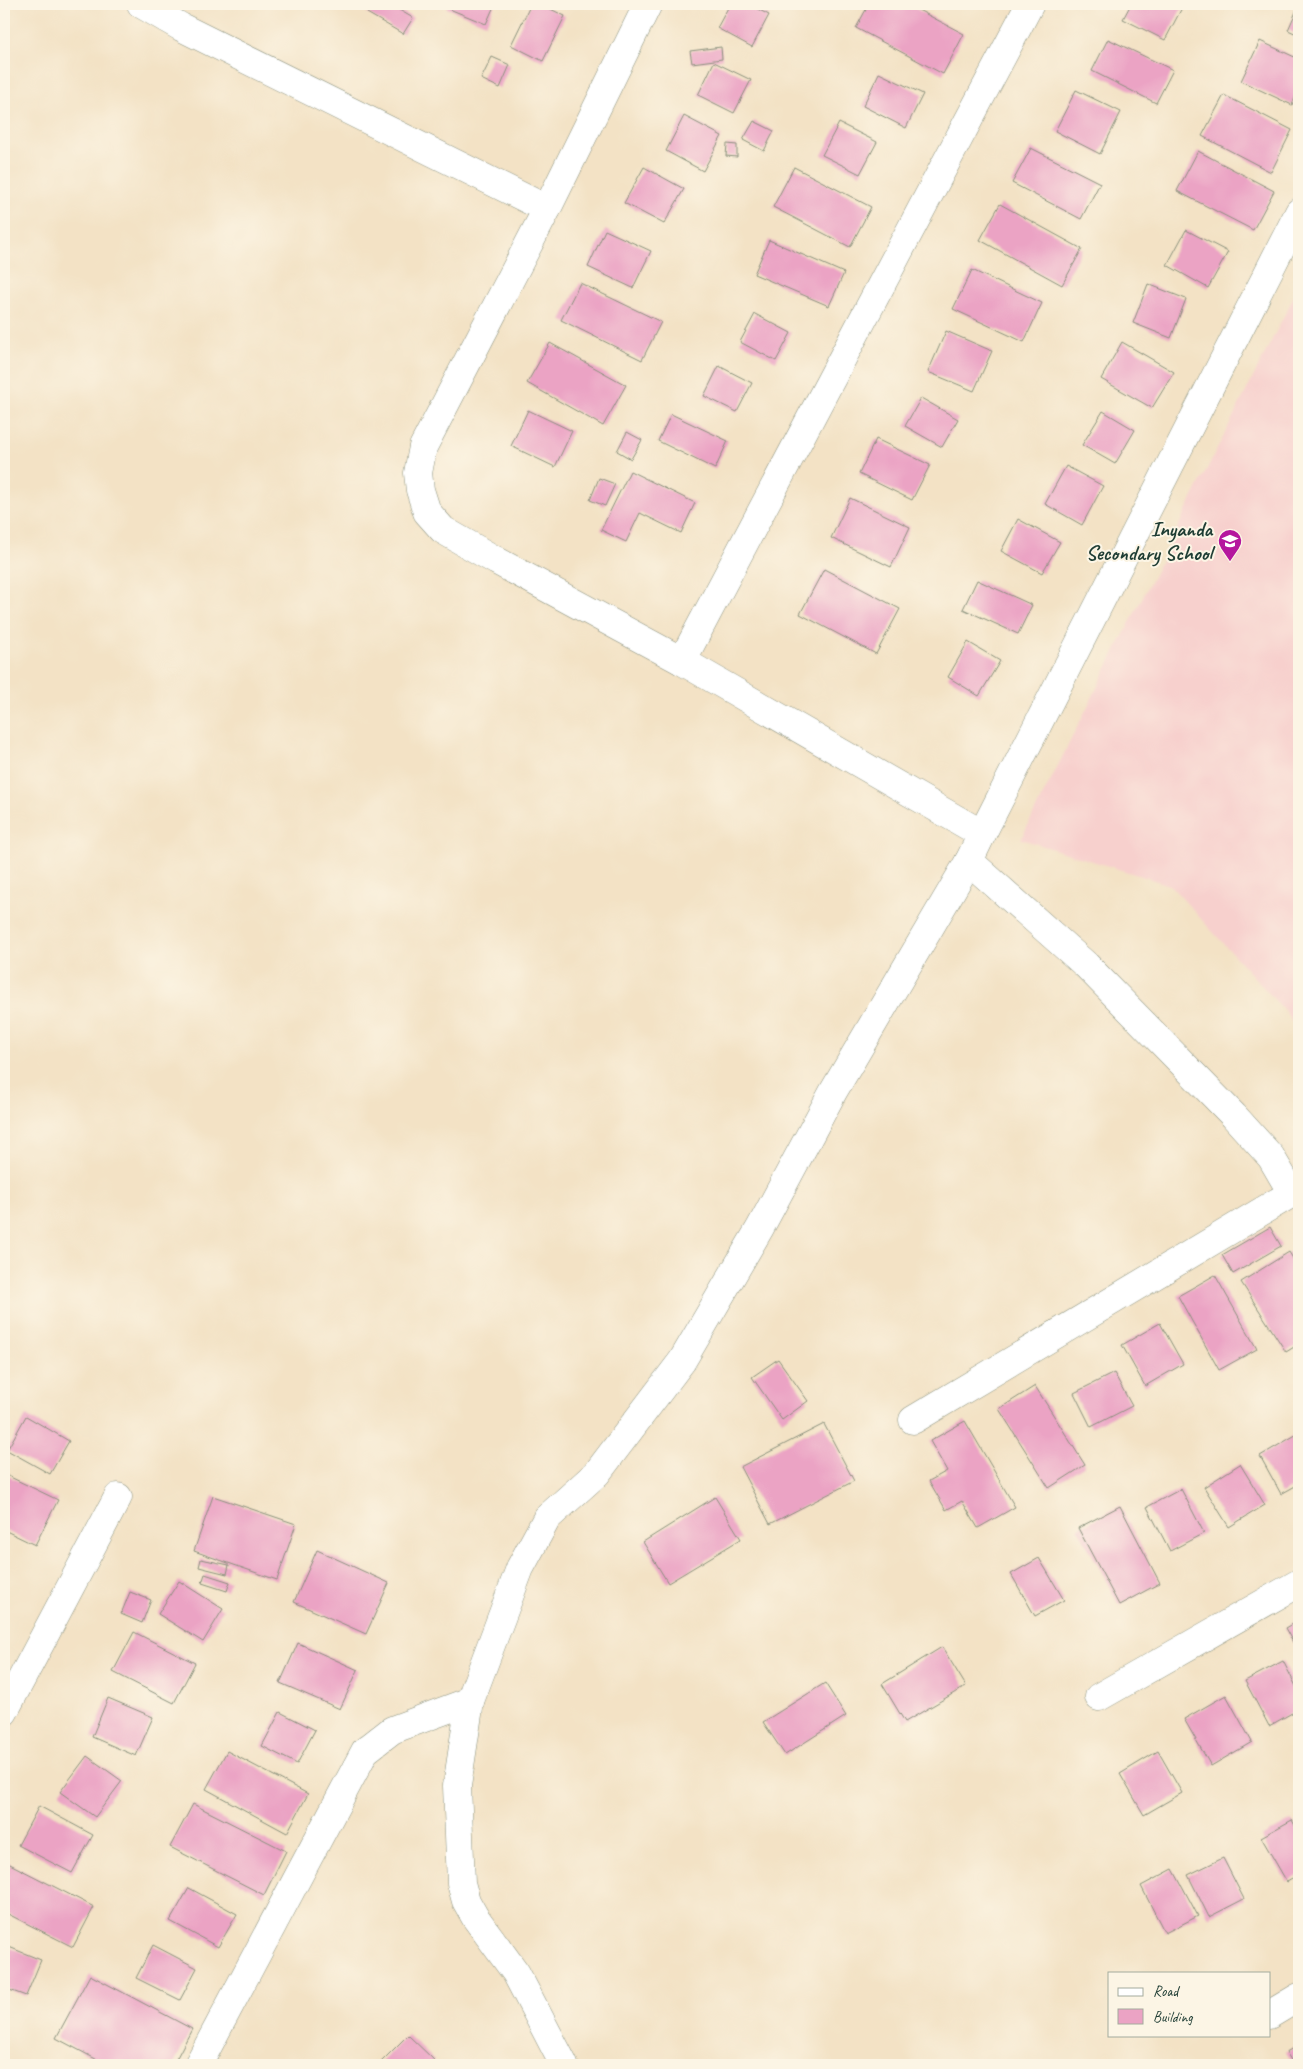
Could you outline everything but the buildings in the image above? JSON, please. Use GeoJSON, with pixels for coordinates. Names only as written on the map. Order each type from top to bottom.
{"type":"FeatureCollection","features":[{"type":"Feature","properties":{"kind":"street"},"geometry":{"type":"LineString","coordinates":[[141,4],[181,28],[547,209]]}},
{"type":"Feature","properties":{"kind":"street"},"geometry":{"type":"LineString","coordinates":[[648,4],[547,209],[423,447],[418,473],[420,490],[427,512],[444,530],[496,561],[682,661],[982,834]]}},
{"type":"Feature","properties":{"kind":"street"},"geometry":{"type":"LineString","coordinates":[[682,661],[1030,4]]}},
{"type":"Feature","properties":{"kind":"street"},"geometry":{"type":"LineString","coordinates":[[564,2065],[516,1973],[475,1917],[466,1901],[461,1882],[457,1786],[470,1701],[520,1568],[546,1518],[597,1473],[682,1361],[760,1228],[833,1092],[969,861],[1299,212]]}},
{"type":"Feature","properties":{"kind":"street"},"geometry":{"type":"LineString","coordinates":[[912,1420],[1296,1191],[1271,1157],[1234,1116],[1086,966],[969,861]]}},
{"type":"Feature","properties":{"kind":"street"},"geometry":{"type":"LineString","coordinates":[[4,1712],[118,1497]]}},
{"type":"Feature","properties":{"kind":"street"},"geometry":{"type":"LineString","coordinates":[[1099,1697],[1299,1583]]}},
{"type":"Feature","properties":{"kind":"street"},"geometry":{"type":"LineString","coordinates":[[198,2065],[366,1750],[392,1730],[470,1701]]}},
{"type":"Feature","properties":{"kind":"street"},"geometry":{"type":"LineString","coordinates":[[1270,2014],[1299,1997]]}},
{"type":"Feature","properties":{"kind":"shaded area","name":"Inyanda Secondary School"},"geometry":{"type":"Polygon","coordinates":[[[1299,286],[1299,1031],[1284,1010],[1170,885],[1021,839],[1299,286]]]}},
{"type":"Feature","properties":{"kind":"place","name":"Inyanda Secondary School"},"geometry":{"type":"Point","coordinates":[1230,562]}}]}
